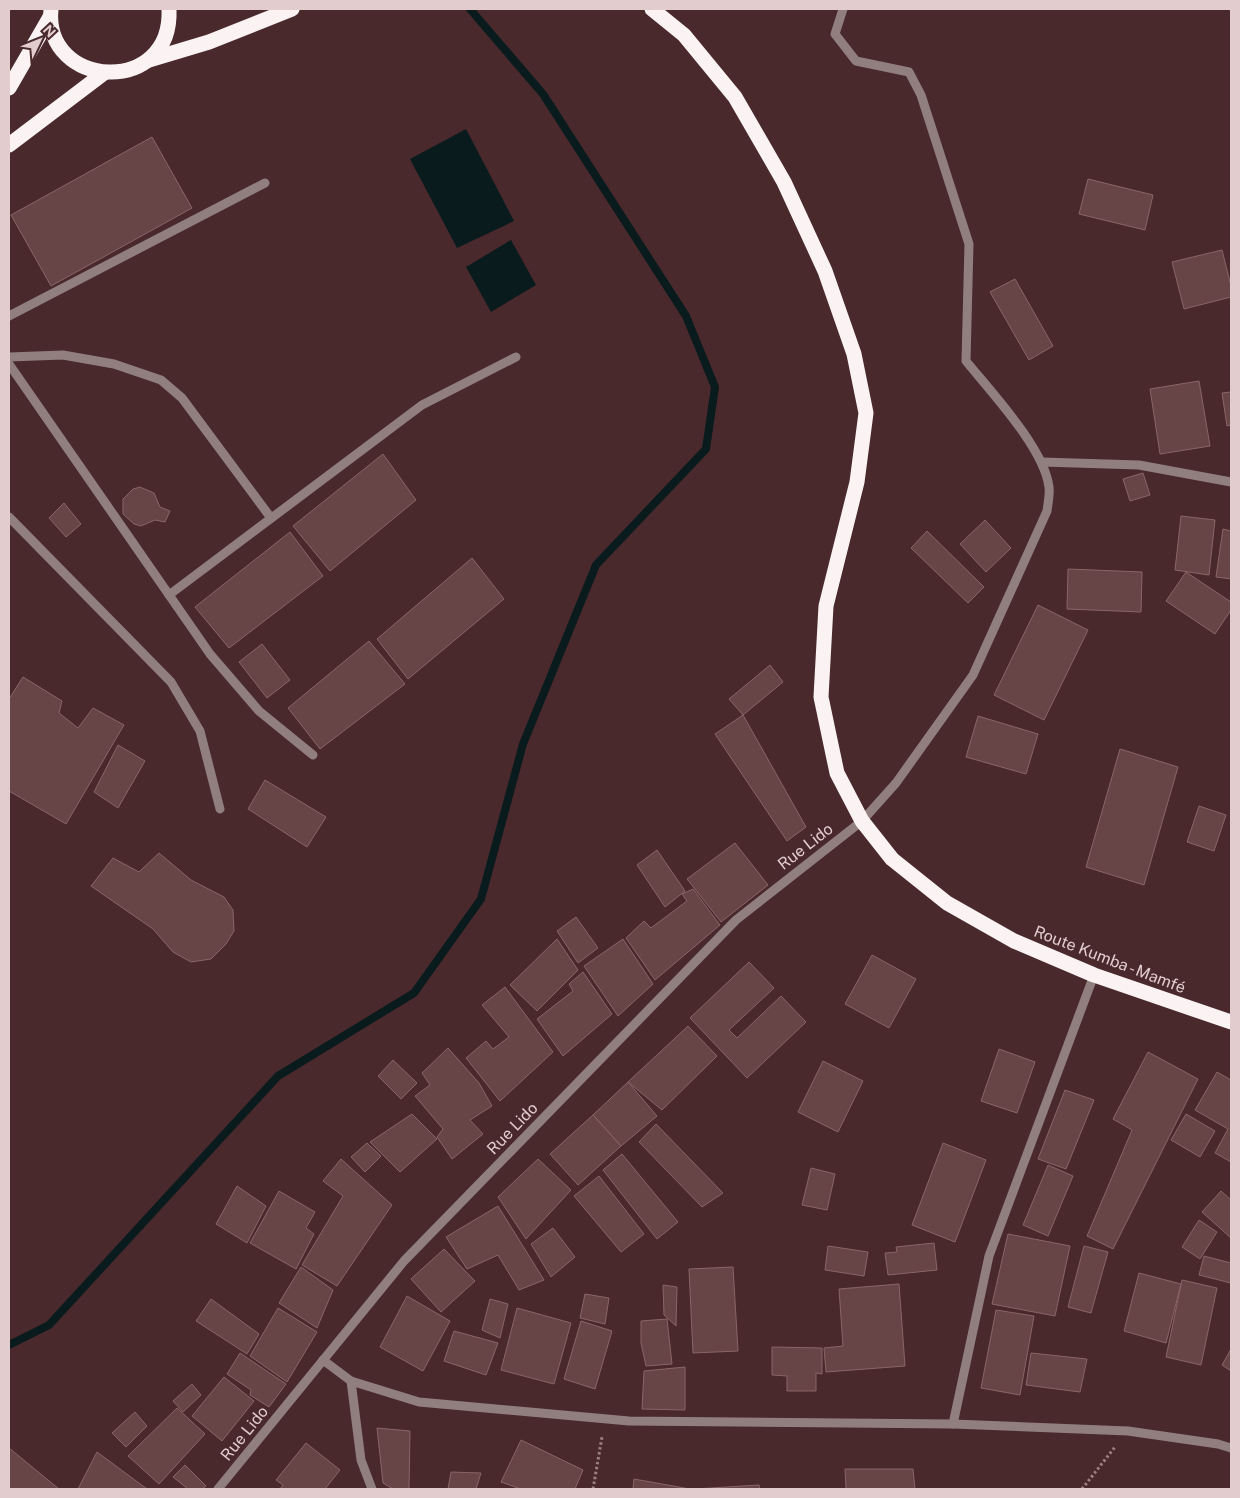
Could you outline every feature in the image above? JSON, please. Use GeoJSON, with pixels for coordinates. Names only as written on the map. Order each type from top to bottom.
{"type":"FeatureCollection","features":[{"type":"Feature","properties":{"kind":"highway"},"geometry":{"type":"LineString","coordinates":[[149,60],[163,43],[170,22],[169,9]]}},
{"type":"Feature","properties":{"kind":"highway"},"geometry":{"type":"LineString","coordinates":[[50,13],[55,37],[67,55],[84,68],[104,73],[120,73],[136,68],[149,60],[209,42],[292,9]]}},
{"type":"Feature","properties":{"kind":"highway","name":"Route Kumba - Mamfé"},"geometry":{"type":"LineString","coordinates":[[652,9],[684,35],[740,106],[784,182],[825,271],[854,354],[866,413],[857,482],[826,606],[822,697],[837,774],[862,821],[892,859],[947,903],[1014,941],[1094,975],[1231,1022]]}},
{"type":"Feature","properties":{"kind":"highway"},"geometry":{"type":"LineString","coordinates":[[9,88],[50,13]]}},
{"type":"Feature","properties":{"kind":"highway"},"geometry":{"type":"LineString","coordinates":[[9,145],[104,73]]}},
{"type":"Feature","properties":{"kind":"street","name":"Rue Lido"},"geometry":{"type":"LineString","coordinates":[[218,1489],[404,1261],[736,920],[862,821],[896,783],[973,675],[1047,510],[1050,488],[1042,462],[1010,416],[966,361],[969,244],[921,95],[909,72],[856,61],[835,34],[843,9]]}},
{"type":"Feature","properties":{"kind":"street"},"geometry":{"type":"LineString","coordinates":[[9,316],[265,183]]}},
{"type":"Feature","properties":{"kind":"street"},"geometry":{"type":"LineString","coordinates":[[9,357],[63,355],[114,364],[160,380],[182,398],[271,518]]}},
{"type":"Feature","properties":{"kind":"street"},"geometry":{"type":"LineString","coordinates":[[169,595],[422,405],[516,357]]}},
{"type":"Feature","properties":{"kind":"street"},"geometry":{"type":"LineString","coordinates":[[9,364],[210,654],[259,711],[313,755]]}},
{"type":"Feature","properties":{"kind":"street"},"geometry":{"type":"LineString","coordinates":[[1042,462],[1139,465],[1231,482]]}},
{"type":"Feature","properties":{"kind":"street"},"geometry":{"type":"LineString","coordinates":[[9,515],[171,682],[200,730],[220,809]]}},
{"type":"Feature","properties":{"kind":"street"},"geometry":{"type":"LineString","coordinates":[[952,1424],[989,1256],[1094,975]]}},
{"type":"Feature","properties":{"kind":"street"},"geometry":{"type":"LineString","coordinates":[[323,1360],[352,1381],[419,1402],[605,1419],[710,1423],[952,1424],[1128,1431],[1218,1444],[1231,1448]]}},
{"type":"Feature","properties":{"kind":"street"},"geometry":{"type":"LineString","coordinates":[[352,1381],[361,1460],[372,1489]]}},
{"type":"Feature","properties":{"kind":"path"},"geometry":{"type":"LineString","coordinates":[[593,1489],[605,1419]]}},
{"type":"Feature","properties":{"kind":"path"},"geometry":{"type":"LineString","coordinates":[[1082,1489],[1128,1431]]}},
{"type":"Feature","properties":{"kind":"shaded area"},"geometry":{"type":"Polygon","coordinates":[[[466,129],[514,221],[457,248],[410,159],[466,129]]]}},
{"type":"Feature","properties":{"kind":"shaded area"},"geometry":{"type":"Polygon","coordinates":[[[511,240],[536,285],[491,312],[466,267],[511,240]]]}},
{"type":"Feature","properties":{"kind":"building"},"geometry":{"type":"Polygon","coordinates":[[[152,137],[192,208],[51,286],[11,215],[152,137]]]}},
{"type":"Feature","properties":{"kind":"building"},"geometry":{"type":"Polygon","coordinates":[[[1088,179],[1153,195],[1145,230],[1079,214],[1088,179]]]}},
{"type":"Feature","properties":{"kind":"building"},"geometry":{"type":"Polygon","coordinates":[[[1222,250],[1231,286],[1231,297],[1184,309],[1172,262],[1222,250]]]}},
{"type":"Feature","properties":{"kind":"building"},"geometry":{"type":"Polygon","coordinates":[[[1015,279],[1053,346],[1029,360],[990,292],[1015,279]]]}},
{"type":"Feature","properties":{"kind":"building"},"geometry":{"type":"Polygon","coordinates":[[[1199,381],[1210,446],[1160,454],[1150,389],[1199,381]]]}},
{"type":"Feature","properties":{"kind":"building"},"geometry":{"type":"Polygon","coordinates":[[[1231,392],[1231,425],[1227,426],[1222,393],[1231,392]]]}},
{"type":"Feature","properties":{"kind":"building"},"geometry":{"type":"Polygon","coordinates":[[[383,454],[416,500],[330,571],[293,526],[383,454]]]}},
{"type":"Feature","properties":{"kind":"building"},"geometry":{"type":"Polygon","coordinates":[[[1143,473],[1150,495],[1130,501],[1123,479],[1143,473]]]}},
{"type":"Feature","properties":{"kind":"building"},"geometry":{"type":"Polygon","coordinates":[[[140,487],[154,493],[160,507],[170,511],[165,522],[155,520],[141,526],[134,524],[123,514],[123,499],[133,489],[140,487]]]}},
{"type":"Feature","properties":{"kind":"building"},"geometry":{"type":"Polygon","coordinates":[[[64,503],[81,524],[66,537],[49,518],[64,503]]]}},
{"type":"Feature","properties":{"kind":"building"},"geometry":{"type":"Polygon","coordinates":[[[1181,516],[1215,520],[1209,575],[1175,570],[1181,516]]]}},
{"type":"Feature","properties":{"kind":"building"},"geometry":{"type":"Polygon","coordinates":[[[985,520],[1011,548],[986,572],[960,544],[985,520]]]}},
{"type":"Feature","properties":{"kind":"building"},"geometry":{"type":"Polygon","coordinates":[[[1223,529],[1231,531],[1231,579],[1216,577],[1223,529]]]}},
{"type":"Feature","properties":{"kind":"building"},"geometry":{"type":"Polygon","coordinates":[[[927,531],[984,587],[968,603],[911,548],[927,531]]]}},
{"type":"Feature","properties":{"kind":"building"},"geometry":{"type":"Polygon","coordinates":[[[290,532],[323,576],[229,648],[195,607],[290,532]]]}},
{"type":"Feature","properties":{"kind":"building"},"geometry":{"type":"Polygon","coordinates":[[[472,558],[504,599],[408,679],[377,639],[472,558]]]}},
{"type":"Feature","properties":{"kind":"building"},"geometry":{"type":"Polygon","coordinates":[[[1068,569],[1142,572],[1141,612],[1067,609],[1068,569]]]}},
{"type":"Feature","properties":{"kind":"building"},"geometry":{"type":"Polygon","coordinates":[[[1186,572],[1231,602],[1231,610],[1215,634],[1166,601],[1186,572]]]}},
{"type":"Feature","properties":{"kind":"building"},"geometry":{"type":"Polygon","coordinates":[[[1038,605],[1088,630],[1044,720],[994,695],[1038,605]]]}},
{"type":"Feature","properties":{"kind":"building"},"geometry":{"type":"Polygon","coordinates":[[[369,641],[405,684],[320,749],[288,708],[369,641]]]}},
{"type":"Feature","properties":{"kind":"building"},"geometry":{"type":"Polygon","coordinates":[[[262,644],[290,680],[267,698],[239,662],[262,644]]]}},
{"type":"Feature","properties":{"kind":"building"},"geometry":{"type":"Polygon","coordinates":[[[770,665],[783,682],[743,715],[729,699],[770,665]]]}},
{"type":"Feature","properties":{"kind":"building"},"geometry":{"type":"Polygon","coordinates":[[[23,677],[62,701],[59,713],[78,728],[93,708],[124,725],[66,824],[9,791],[9,699],[23,677]]]}},
{"type":"Feature","properties":{"kind":"building"},"geometry":{"type":"Polygon","coordinates":[[[743,715],[806,827],[787,841],[715,734],[743,715]]]}},
{"type":"Feature","properties":{"kind":"building"},"geometry":{"type":"Polygon","coordinates":[[[978,716],[1038,734],[1026,774],[966,757],[978,716]]]}},
{"type":"Feature","properties":{"kind":"building"},"geometry":{"type":"Polygon","coordinates":[[[118,745],[145,761],[118,808],[94,792],[118,745]]]}},
{"type":"Feature","properties":{"kind":"building"},"geometry":{"type":"Polygon","coordinates":[[[1120,749],[1178,767],[1144,885],[1086,867],[1120,749]]]}},
{"type":"Feature","properties":{"kind":"building"},"geometry":{"type":"Polygon","coordinates":[[[265,780],[326,817],[307,847],[248,809],[265,780]]]}},
{"type":"Feature","properties":{"kind":"building"},"geometry":{"type":"Polygon","coordinates":[[[1199,806],[1226,815],[1214,851],[1187,842],[1199,806]]]}},
{"type":"Feature","properties":{"kind":"building"},"geometry":{"type":"Polygon","coordinates":[[[735,843],[768,885],[721,922],[687,879],[735,843]]]}},
{"type":"Feature","properties":{"kind":"building"},"geometry":{"type":"Polygon","coordinates":[[[657,850],[685,891],[665,907],[637,865],[657,850]]]}},
{"type":"Feature","properties":{"kind":"building"},"geometry":{"type":"Polygon","coordinates":[[[159,853],[191,880],[224,897],[233,910],[234,931],[226,944],[211,959],[191,962],[173,952],[153,929],[91,886],[113,858],[139,872],[159,853]]]}},
{"type":"Feature","properties":{"kind":"building"},"geometry":{"type":"Polygon","coordinates":[[[693,889],[720,925],[655,980],[626,938],[644,921],[651,928],[687,901],[682,894],[693,889]]]}},
{"type":"Feature","properties":{"kind":"building"},"geometry":{"type":"Polygon","coordinates":[[[576,917],[598,948],[578,963],[557,931],[576,917]]]}},
{"type":"Feature","properties":{"kind":"building"},"geometry":{"type":"Polygon","coordinates":[[[557,939],[578,970],[537,1011],[510,985],[557,939]]]}},
{"type":"Feature","properties":{"kind":"building"},"geometry":{"type":"Polygon","coordinates":[[[623,939],[653,984],[618,1016],[584,966],[623,939]]]}},
{"type":"Feature","properties":{"kind":"building"},"geometry":{"type":"Polygon","coordinates":[[[872,955],[916,979],[889,1028],[845,1004],[872,955]]]}},
{"type":"Feature","properties":{"kind":"building"},"geometry":{"type":"Polygon","coordinates":[[[749,962],[774,988],[729,1030],[737,1038],[781,996],[806,1022],[747,1078],[690,1018],[749,962]]]}},
{"type":"Feature","properties":{"kind":"building"},"geometry":{"type":"Polygon","coordinates":[[[583,972],[612,1014],[563,1056],[537,1019],[573,991],[569,984],[583,972]]]}},
{"type":"Feature","properties":{"kind":"building"},"geometry":{"type":"Polygon","coordinates":[[[505,987],[553,1052],[500,1101],[466,1058],[486,1041],[493,1049],[509,1037],[482,1005],[505,987]]]}},
{"type":"Feature","properties":{"kind":"building"},"geometry":{"type":"Polygon","coordinates":[[[688,1026],[717,1056],[662,1110],[628,1082],[688,1026]]]}},
{"type":"Feature","properties":{"kind":"building"},"geometry":{"type":"Polygon","coordinates":[[[448,1048],[479,1083],[492,1106],[470,1120],[483,1134],[452,1159],[437,1137],[443,1129],[415,1096],[430,1085],[422,1073],[448,1048]]]}},
{"type":"Feature","properties":{"kind":"building"},"geometry":{"type":"Polygon","coordinates":[[[999,1049],[1035,1062],[1017,1113],[981,1101],[999,1049]]]}},
{"type":"Feature","properties":{"kind":"building"},"geometry":{"type":"Polygon","coordinates":[[[1148,1052],[1198,1079],[1113,1249],[1087,1236],[1132,1130],[1113,1119],[1148,1052]]]}},
{"type":"Feature","properties":{"kind":"building"},"geometry":{"type":"Polygon","coordinates":[[[393,1060],[417,1083],[401,1099],[378,1076],[393,1060]]]}},
{"type":"Feature","properties":{"kind":"building"},"geometry":{"type":"Polygon","coordinates":[[[823,1061],[863,1081],[838,1132],[798,1112],[823,1061]]]}},
{"type":"Feature","properties":{"kind":"building"},"geometry":{"type":"Polygon","coordinates":[[[1217,1072],[1231,1080],[1231,1162],[1215,1153],[1228,1129],[1195,1110],[1217,1072]]]}},
{"type":"Feature","properties":{"kind":"building"},"geometry":{"type":"Polygon","coordinates":[[[628,1082],[657,1116],[621,1146],[593,1115],[628,1082]]]}},
{"type":"Feature","properties":{"kind":"building"},"geometry":{"type":"Polygon","coordinates":[[[1065,1090],[1094,1100],[1066,1169],[1038,1159],[1065,1090]]]}},
{"type":"Feature","properties":{"kind":"building"},"geometry":{"type":"Polygon","coordinates":[[[412,1114],[437,1139],[400,1172],[370,1142],[412,1114]]]}},
{"type":"Feature","properties":{"kind":"building"},"geometry":{"type":"Polygon","coordinates":[[[1186,1114],[1215,1131],[1200,1157],[1171,1140],[1186,1114]]]}},
{"type":"Feature","properties":{"kind":"building"},"geometry":{"type":"Polygon","coordinates":[[[593,1115],[621,1146],[578,1185],[550,1154],[593,1115]]]}},
{"type":"Feature","properties":{"kind":"building"},"geometry":{"type":"Polygon","coordinates":[[[656,1124],[723,1193],[702,1207],[639,1142],[656,1124]]]}},
{"type":"Feature","properties":{"kind":"building"},"geometry":{"type":"Polygon","coordinates":[[[367,1143],[381,1156],[365,1172],[351,1157],[367,1143]]]}},
{"type":"Feature","properties":{"kind":"building"},"geometry":{"type":"Polygon","coordinates":[[[943,1143],[986,1160],[955,1242],[912,1225],[943,1143]]]}},
{"type":"Feature","properties":{"kind":"building"},"geometry":{"type":"Polygon","coordinates":[[[622,1154],[678,1222],[657,1239],[603,1170],[622,1154]]]}},
{"type":"Feature","properties":{"kind":"building"},"geometry":{"type":"Polygon","coordinates":[[[341,1159],[392,1205],[337,1286],[302,1265],[343,1196],[323,1181],[341,1159]]]}},
{"type":"Feature","properties":{"kind":"building"},"geometry":{"type":"Polygon","coordinates":[[[538,1159],[571,1190],[526,1239],[498,1197],[538,1159]]]}},
{"type":"Feature","properties":{"kind":"building"},"geometry":{"type":"Polygon","coordinates":[[[1048,1165],[1073,1176],[1048,1236],[1023,1225],[1048,1165]]]}},
{"type":"Feature","properties":{"kind":"building"},"geometry":{"type":"Polygon","coordinates":[[[811,1168],[835,1174],[827,1210],[802,1205],[811,1168]]]}},
{"type":"Feature","properties":{"kind":"building"},"geometry":{"type":"Polygon","coordinates":[[[599,1176],[644,1234],[621,1252],[574,1196],[599,1176]]]}},
{"type":"Feature","properties":{"kind":"building"},"geometry":{"type":"Polygon","coordinates":[[[237,1186],[266,1206],[247,1243],[216,1224],[237,1186]]]}},
{"type":"Feature","properties":{"kind":"building"},"geometry":{"type":"Polygon","coordinates":[[[279,1191],[315,1212],[306,1228],[314,1234],[296,1269],[250,1243],[279,1191]]]}},
{"type":"Feature","properties":{"kind":"building"},"geometry":{"type":"Polygon","coordinates":[[[1221,1191],[1231,1200],[1231,1238],[1202,1212],[1221,1191]]]}},
{"type":"Feature","properties":{"kind":"building"},"geometry":{"type":"Polygon","coordinates":[[[498,1206],[544,1280],[519,1290],[498,1255],[467,1269],[446,1237],[498,1206]]]}},
{"type":"Feature","properties":{"kind":"building"},"geometry":{"type":"Polygon","coordinates":[[[1199,1220],[1217,1232],[1200,1259],[1182,1247],[1199,1220]]]}},
{"type":"Feature","properties":{"kind":"building"},"geometry":{"type":"Polygon","coordinates":[[[553,1228],[575,1257],[551,1277],[531,1244],[553,1228]]]}},
{"type":"Feature","properties":{"kind":"building"},"geometry":{"type":"Polygon","coordinates":[[[1008,1234],[1070,1246],[1055,1316],[992,1304],[1008,1234]]]}},
{"type":"Feature","properties":{"kind":"building"},"geometry":{"type":"Polygon","coordinates":[[[934,1243],[937,1270],[888,1275],[885,1253],[897,1252],[896,1247],[934,1243]]]}},
{"type":"Feature","properties":{"kind":"building"},"geometry":{"type":"Polygon","coordinates":[[[828,1246],[868,1252],[864,1276],[825,1270],[828,1246]]]}},
{"type":"Feature","properties":{"kind":"building"},"geometry":{"type":"Polygon","coordinates":[[[1084,1246],[1108,1252],[1091,1313],[1068,1307],[1084,1246]]]}},
{"type":"Feature","properties":{"kind":"building"},"geometry":{"type":"Polygon","coordinates":[[[444,1249],[475,1281],[441,1312],[411,1279],[444,1249]]]}},
{"type":"Feature","properties":{"kind":"building"},"geometry":{"type":"Polygon","coordinates":[[[1204,1256],[1231,1263],[1231,1283],[1199,1275],[1204,1256]]]}},
{"type":"Feature","properties":{"kind":"building"},"geometry":{"type":"Polygon","coordinates":[[[301,1267],[333,1290],[317,1328],[279,1303],[301,1267]]]}},
{"type":"Feature","properties":{"kind":"building"},"geometry":{"type":"Polygon","coordinates":[[[733,1267],[738,1351],[693,1353],[689,1269],[733,1267]]]}},
{"type":"Feature","properties":{"kind":"building"},"geometry":{"type":"Polygon","coordinates":[[[1139,1273],[1181,1284],[1166,1343],[1124,1331],[1139,1273]]]}},
{"type":"Feature","properties":{"kind":"building"},"geometry":{"type":"Polygon","coordinates":[[[1182,1280],[1217,1288],[1201,1365],[1166,1357],[1182,1280]]]}},
{"type":"Feature","properties":{"kind":"building"},"geometry":{"type":"Polygon","coordinates":[[[899,1284],[905,1366],[826,1372],[824,1348],[843,1346],[839,1289],[899,1284]]]}},
{"type":"Feature","properties":{"kind":"building"},"geometry":{"type":"Polygon","coordinates":[[[663,1285],[677,1287],[676,1326],[664,1315],[663,1285]]]}},
{"type":"Feature","properties":{"kind":"building"},"geometry":{"type":"Polygon","coordinates":[[[585,1294],[609,1298],[605,1324],[580,1318],[585,1294]]]}},
{"type":"Feature","properties":{"kind":"building"},"geometry":{"type":"Polygon","coordinates":[[[407,1296],[450,1321],[423,1371],[380,1347],[407,1296]]]}},
{"type":"Feature","properties":{"kind":"building"},"geometry":{"type":"Polygon","coordinates":[[[211,1299],[259,1334],[247,1354],[196,1321],[211,1299]]]}},
{"type":"Feature","properties":{"kind":"building"},"geometry":{"type":"Polygon","coordinates":[[[490,1299],[508,1304],[500,1338],[482,1330],[490,1299]]]}},
{"type":"Feature","properties":{"kind":"building"},"geometry":{"type":"Polygon","coordinates":[[[278,1308],[317,1332],[287,1382],[250,1356],[278,1308]]]}},
{"type":"Feature","properties":{"kind":"building"},"geometry":{"type":"Polygon","coordinates":[[[517,1308],[571,1323],[554,1384],[501,1370],[517,1308]]]}},
{"type":"Feature","properties":{"kind":"building"},"geometry":{"type":"Polygon","coordinates":[[[996,1310],[1034,1316],[1020,1395],[981,1388],[996,1310]]]}},
{"type":"Feature","properties":{"kind":"building"},"geometry":{"type":"Polygon","coordinates":[[[667,1319],[672,1364],[646,1366],[641,1343],[641,1321],[667,1319]]]}},
{"type":"Feature","properties":{"kind":"building"},"geometry":{"type":"Polygon","coordinates":[[[581,1321],[612,1331],[595,1389],[564,1379],[581,1321]]]}},
{"type":"Feature","properties":{"kind":"building"},"geometry":{"type":"Polygon","coordinates":[[[454,1331],[498,1343],[486,1375],[444,1361],[454,1331]]]}},
{"type":"Feature","properties":{"kind":"building"},"geometry":{"type":"Polygon","coordinates":[[[772,1347],[822,1348],[822,1374],[816,1373],[816,1391],[787,1391],[787,1376],[772,1375],[772,1347]]]}},
{"type":"Feature","properties":{"kind":"building"},"geometry":{"type":"Polygon","coordinates":[[[1231,1349],[1231,1371],[1222,1365],[1231,1349]]]}},
{"type":"Feature","properties":{"kind":"building"},"geometry":{"type":"Polygon","coordinates":[[[240,1353],[286,1384],[269,1407],[250,1395],[251,1390],[227,1374],[240,1353]]]}},
{"type":"Feature","properties":{"kind":"building"},"geometry":{"type":"Polygon","coordinates":[[[1031,1353],[1087,1359],[1080,1392],[1026,1385],[1031,1353]]]}},
{"type":"Feature","properties":{"kind":"building"},"geometry":{"type":"Polygon","coordinates":[[[685,1367],[685,1410],[642,1409],[644,1371],[685,1367]]]}},
{"type":"Feature","properties":{"kind":"building"},"geometry":{"type":"Polygon","coordinates":[[[224,1377],[254,1401],[222,1441],[192,1416],[224,1377]]]}},
{"type":"Feature","properties":{"kind":"building"},"geometry":{"type":"Polygon","coordinates":[[[192,1384],[201,1395],[183,1412],[173,1401],[192,1384]]]}},
{"type":"Feature","properties":{"kind":"building"},"geometry":{"type":"Polygon","coordinates":[[[177,1408],[205,1434],[159,1484],[128,1456],[177,1408]]]}},
{"type":"Feature","properties":{"kind":"building"},"geometry":{"type":"Polygon","coordinates":[[[135,1412],[147,1426],[126,1447],[112,1433],[135,1412]]]}},
{"type":"Feature","properties":{"kind":"building"},"geometry":{"type":"Polygon","coordinates":[[[377,1428],[410,1431],[409,1489],[393,1489],[383,1483],[377,1428]]]}},
{"type":"Feature","properties":{"kind":"building"},"geometry":{"type":"Polygon","coordinates":[[[521,1440],[583,1470],[575,1489],[521,1489],[501,1482],[521,1440]]]}},
{"type":"Feature","properties":{"kind":"building"},"geometry":{"type":"Polygon","coordinates":[[[306,1443],[340,1470],[325,1489],[280,1489],[283,1485],[276,1480],[306,1443]]]}},
{"type":"Feature","properties":{"kind":"building"},"geometry":{"type":"Polygon","coordinates":[[[9,1448],[59,1489],[9,1489],[9,1448]]]}},
{"type":"Feature","properties":{"kind":"building"},"geometry":{"type":"Polygon","coordinates":[[[97,1452],[147,1489],[78,1489],[97,1452]]]}},
{"type":"Feature","properties":{"kind":"building"},"geometry":{"type":"Polygon","coordinates":[[[185,1465],[206,1486],[202,1489],[188,1489],[173,1477],[185,1465]]]}},
{"type":"Feature","properties":{"kind":"building"},"geometry":{"type":"Polygon","coordinates":[[[845,1469],[913,1469],[915,1489],[846,1489],[845,1469]]]}},
{"type":"Feature","properties":{"kind":"building"},"geometry":{"type":"Polygon","coordinates":[[[451,1472],[481,1473],[476,1489],[448,1489],[451,1472]]]}},
{"type":"Feature","properties":{"kind":"building"},"geometry":{"type":"Polygon","coordinates":[[[634,1479],[690,1489],[633,1489],[634,1479]]]}},
{"type":"Feature","properties":{"kind":"building"},"geometry":{"type":"Polygon","coordinates":[[[759,1485],[760,1489],[695,1489],[759,1485]]]}},
{"type":"Feature","properties":{"kind":"waterway"},"geometry":{"type":"LineString","coordinates":[[9,1345],[49,1325],[278,1076],[414,993],[481,899],[523,744],[596,565],[706,449],[715,387],[686,316],[543,94],[470,9]]}}]}
